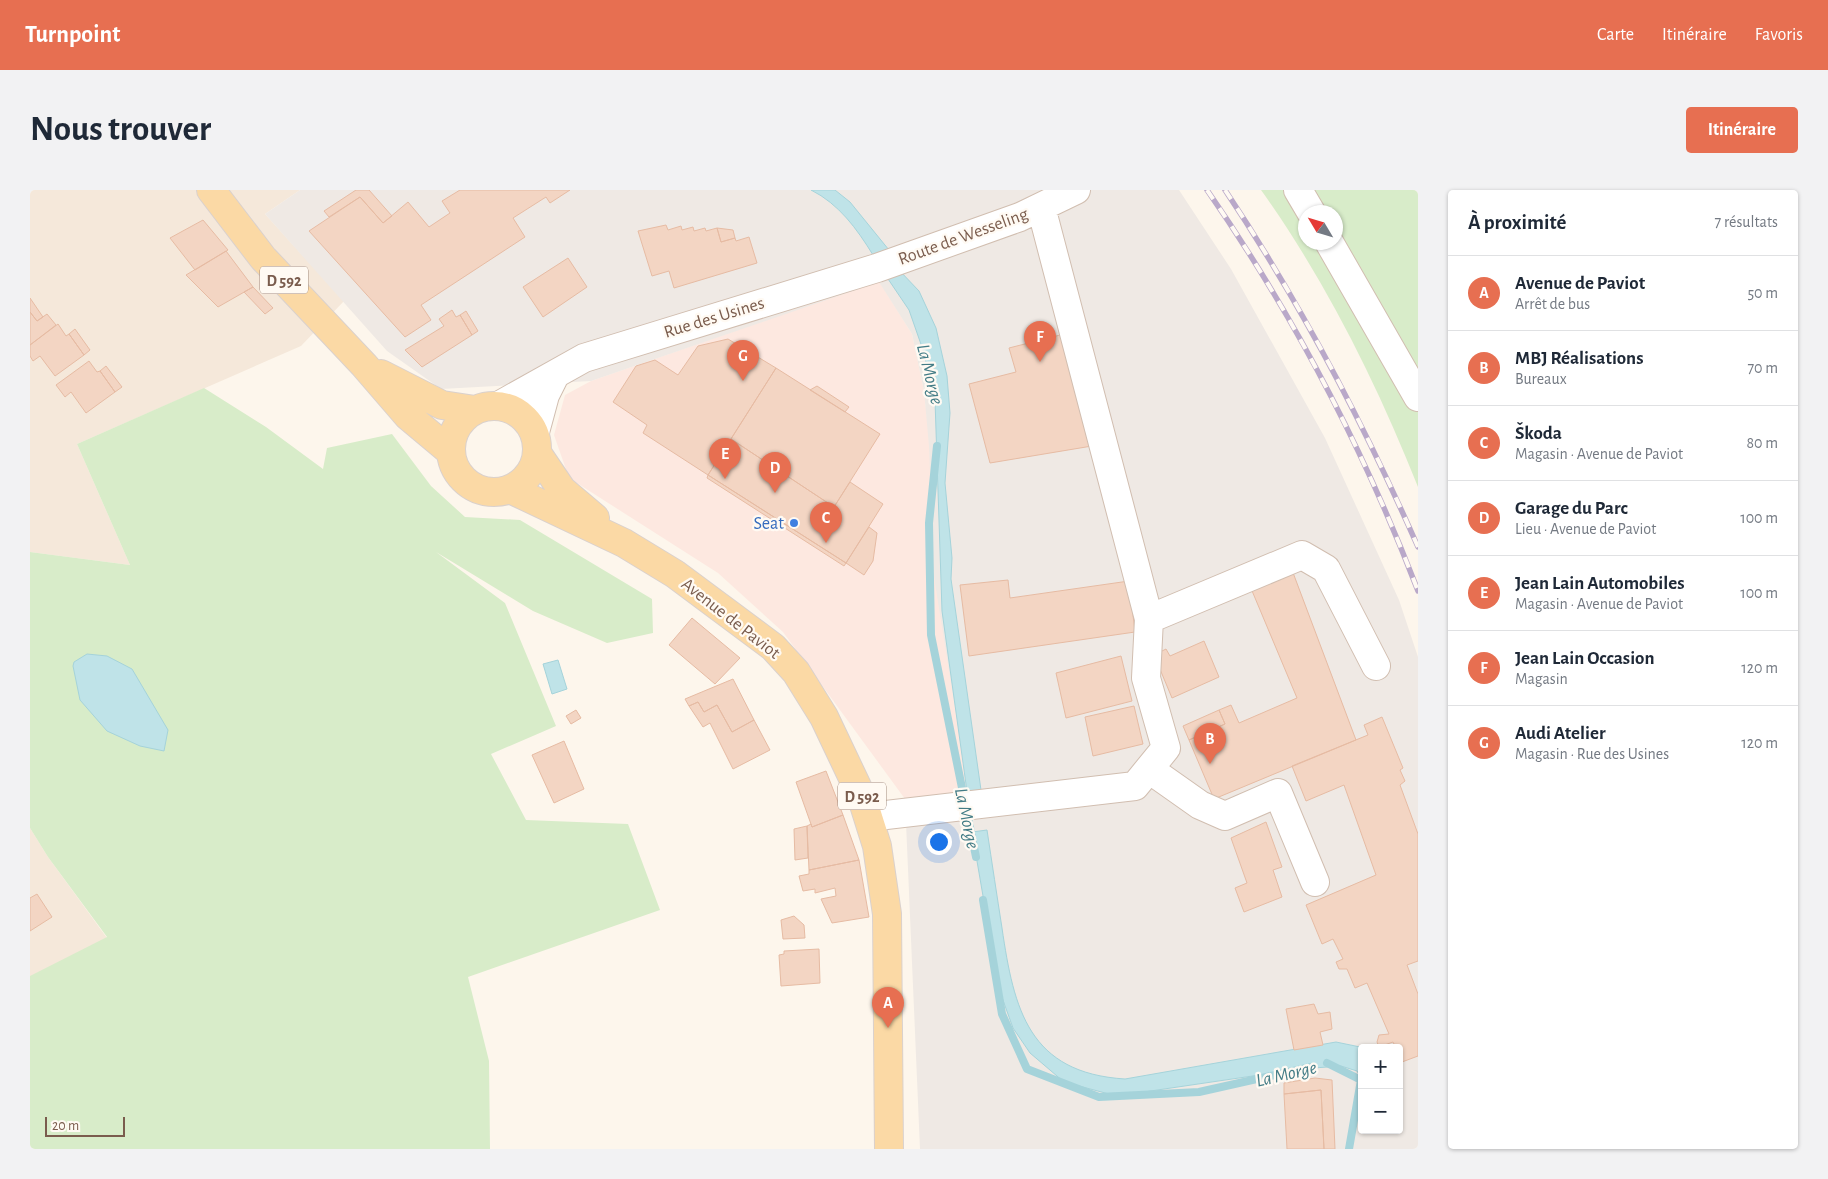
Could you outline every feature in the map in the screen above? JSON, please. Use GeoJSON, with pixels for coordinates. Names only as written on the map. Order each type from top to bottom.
{"type":"FeatureCollection","features":[{"type":"Feature","properties":{"kind":"main road","name":"D 592"},"geometry":{"type":"LineString","coordinates":[[211,190],[263,258],[364,365],[408,416],[451,452]]}},
{"type":"Feature","properties":{"kind":"main road","name":"D 592"},"geometry":{"type":"LineString","coordinates":[[364,365],[423,398],[442,405],[487,408]]}},
{"type":"Feature","properties":{"kind":"main road"},"geometry":{"type":"LineString","coordinates":[[487,408],[514,410],[520,415],[536,443],[533,468],[523,481],[510,489],[487,492],[466,482],[453,463],[451,452],[452,439],[456,427],[464,417],[487,408]]}},
{"type":"Feature","properties":{"kind":"main road","name":"Avenue de Paviot"},"geometry":{"type":"LineString","coordinates":[[536,443],[562,490],[624,544]]}},
{"type":"Feature","properties":{"kind":"main road","name":"Avenue de Paviot"},"geometry":{"type":"LineString","coordinates":[[510,489],[624,544],[675,574],[773,647],[796,672],[824,717],[861,795],[878,846],[887,914],[889,1149]]}},
{"type":"Feature","properties":{"kind":"street","name":"Route de Wesseling"},"geometry":{"type":"LineString","coordinates":[[889,264],[1020,217],[1076,190]]}},
{"type":"Feature","properties":{"kind":"street"},"geometry":{"type":"LineString","coordinates":[[1298,190],[1307,205]]}},
{"type":"Feature","properties":{"kind":"street"},"geometry":{"type":"LineString","coordinates":[[868,818],[1135,786],[1166,748],[1146,678],[1149,619],[1041,207]]}},
{"type":"Feature","properties":{"kind":"street"},"geometry":{"type":"LineString","coordinates":[[1334,250],[1418,397]]}},
{"type":"Feature","properties":{"kind":"street","name":"Rue des Usines"},"geometry":{"type":"LineString","coordinates":[[487,408],[555,375],[584,358],[889,264]]}},
{"type":"Feature","properties":{"kind":"street"},"geometry":{"type":"LineString","coordinates":[[536,443],[545,395],[555,375]]}},
{"type":"Feature","properties":{"kind":"street"},"geometry":{"type":"LineString","coordinates":[[1149,619],[1302,555],[1326,570],[1376,666]]}},
{"type":"Feature","properties":{"kind":"street"},"geometry":{"type":"LineString","coordinates":[[1149,769],[1200,804],[1225,816],[1278,793],[1314,882]]}},
{"type":"Feature","properties":{"kind":"shaded area"},"geometry":{"type":"Polygon","coordinates":[[[30,190],[300,190],[265,214],[344,301],[301,346],[77,444],[130,565],[30,552],[30,190]]]}},
{"type":"Feature","properties":{"kind":"shaded area"},"geometry":{"type":"Polygon","coordinates":[[[300,190],[1179,190],[1231,269],[1325,438],[1399,600],[1418,657],[1418,1149],[920,1149],[905,799],[970,801],[934,577],[929,446],[924,391],[912,334],[879,282],[591,381],[441,389],[387,351],[265,214],[300,190]]]}},
{"type":"Feature","properties":{"kind":"shaded area"},"geometry":{"type":"Polygon","coordinates":[[[879,281],[912,334],[924,391],[970,802],[905,799],[783,632],[718,573],[569,478],[554,435],[565,395],[591,381],[879,281]]]}},
{"type":"Feature","properties":{"kind":"shaded area"},"geometry":{"type":"Polygon","coordinates":[[[30,828],[48,857],[107,938],[30,978],[30,828]]]}},
{"type":"Feature","properties":{"kind":"green space"},"geometry":{"type":"Polygon","coordinates":[[[1261,190],[1418,190],[1418,487],[1367,372],[1328,297],[1301,250],[1343,250],[1343,205],[1298,205],[1298,246],[1261,190]]]}},
{"type":"Feature","properties":{"kind":"green space"},"geometry":{"type":"Polygon","coordinates":[[[204,388],[266,427],[323,469],[327,448],[392,434],[431,486],[465,517],[520,520],[652,599],[653,633],[607,643],[533,611],[436,552],[505,603],[556,726],[491,754],[526,820],[628,824],[660,910],[468,977],[489,1061],[490,1149],[30,1149],[30,976],[107,937],[48,857],[30,828],[30,552],[130,565],[77,444],[204,388]]]}},
{"type":"Feature","properties":{"kind":"water"},"geometry":{"type":"Polygon","coordinates":[[[811,190],[835,190],[850,202],[889,250],[873,255],[861,236],[839,210],[811,190]]]}},
{"type":"Feature","properties":{"kind":"water"},"geometry":{"type":"Polygon","coordinates":[[[899,270],[919,291],[936,328],[947,376],[950,413],[945,483],[952,558],[951,579],[983,804],[969,806],[942,611],[935,400],[923,350],[909,310],[884,273],[899,270]]]}},
{"type":"Feature","properties":{"kind":"water"},"geometry":{"type":"Polygon","coordinates":[[[87,654],[107,656],[132,669],[168,730],[164,751],[140,746],[107,731],[80,700],[73,666],[74,662],[87,654]]]}},
{"type":"Feature","properties":{"kind":"water"},"geometry":{"type":"Polygon","coordinates":[[[558,660],[567,689],[552,694],[543,664],[558,660]]]}},
{"type":"Feature","properties":{"kind":"water"},"geometry":{"type":"Polygon","coordinates":[[[987,830],[1007,958],[1021,1010],[1032,1032],[1047,1050],[1067,1064],[1093,1074],[1125,1079],[1336,1042],[1358,1047],[1358,1073],[1341,1066],[1300,1069],[1137,1093],[1109,1094],[1064,1082],[1030,1053],[1013,1028],[999,989],[972,832],[987,830]]]}},
{"type":"Feature","properties":{"kind":"building"},"geometry":{"type":"Polygon","coordinates":[[[356,190],[369,190],[392,216],[383,223],[360,197],[329,217],[324,211],[356,190]]]}},
{"type":"Feature","properties":{"kind":"building"},"geometry":{"type":"Polygon","coordinates":[[[460,190],[570,190],[550,203],[546,197],[513,218],[525,237],[421,305],[431,320],[405,337],[309,231],[360,197],[383,223],[408,202],[429,227],[450,213],[442,201],[460,190]]]}},
{"type":"Feature","properties":{"kind":"building"},"geometry":{"type":"Polygon","coordinates":[[[203,220],[228,250],[195,270],[170,238],[203,220]]]}},
{"type":"Feature","properties":{"kind":"building"},"geometry":{"type":"Polygon","coordinates":[[[666,225],[668,230],[681,226],[682,230],[693,227],[694,231],[705,228],[706,231],[717,228],[721,242],[735,238],[736,241],[749,237],[757,263],[674,288],[669,271],[652,276],[638,231],[666,225]]]}},
{"type":"Feature","properties":{"kind":"building"},"geometry":{"type":"Polygon","coordinates":[[[717,228],[733,230],[735,238],[721,242],[717,228]]]}},
{"type":"Feature","properties":{"kind":"building"},"geometry":{"type":"Polygon","coordinates":[[[226,251],[253,287],[218,307],[186,275],[226,251]]]}},
{"type":"Feature","properties":{"kind":"building"},"geometry":{"type":"Polygon","coordinates":[[[568,258],[587,287],[543,317],[523,287],[568,258]]]}},
{"type":"Feature","properties":{"kind":"building"},"geometry":{"type":"Polygon","coordinates":[[[253,287],[273,308],[265,314],[244,292],[253,287]]]}},
{"type":"Feature","properties":{"kind":"building"},"geometry":{"type":"Polygon","coordinates":[[[30,298],[43,317],[37,321],[30,312],[30,298]]]}},
{"type":"Feature","properties":{"kind":"building"},"geometry":{"type":"Polygon","coordinates":[[[452,310],[456,317],[460,315],[472,335],[422,367],[405,350],[444,326],[439,319],[452,310]]]}},
{"type":"Feature","properties":{"kind":"building"},"geometry":{"type":"Polygon","coordinates":[[[466,311],[478,331],[472,335],[460,315],[466,311]]]}},
{"type":"Feature","properties":{"kind":"building"},"geometry":{"type":"Polygon","coordinates":[[[30,312],[37,321],[47,314],[56,325],[30,345],[30,312]]]}},
{"type":"Feature","properties":{"kind":"building"},"geometry":{"type":"Polygon","coordinates":[[[58,324],[66,336],[69,334],[84,355],[55,376],[40,356],[33,361],[30,356],[30,345],[58,324]]]}},
{"type":"Feature","properties":{"kind":"building"},"geometry":{"type":"Polygon","coordinates":[[[75,329],[90,350],[84,355],[69,334],[75,329]]]}},
{"type":"Feature","properties":{"kind":"building"},"geometry":{"type":"Polygon","coordinates":[[[1064,334],[1092,446],[990,463],[969,384],[1016,372],[1009,348],[1064,334]]]}},
{"type":"Feature","properties":{"kind":"building"},"geometry":{"type":"Polygon","coordinates":[[[728,339],[776,368],[708,475],[643,433],[647,425],[613,402],[636,366],[655,360],[678,375],[698,346],[728,339]]]}},
{"type":"Feature","properties":{"kind":"building"},"geometry":{"type":"Polygon","coordinates":[[[89,361],[97,372],[100,371],[115,392],[86,413],[71,392],[65,397],[56,385],[89,361]]]}},
{"type":"Feature","properties":{"kind":"building"},"geometry":{"type":"Polygon","coordinates":[[[106,366],[122,387],[115,392],[100,371],[106,366]]]}},
{"type":"Feature","properties":{"kind":"building"},"geometry":{"type":"Polygon","coordinates":[[[776,368],[880,434],[834,507],[731,439],[776,368]]]}},
{"type":"Feature","properties":{"kind":"building"},"geometry":{"type":"Polygon","coordinates":[[[817,386],[849,407],[845,412],[810,390],[817,386]]]}},
{"type":"Feature","properties":{"kind":"building"},"geometry":{"type":"Polygon","coordinates":[[[731,439],[834,507],[850,482],[883,504],[846,563],[708,475],[731,439]]]}},
{"type":"Feature","properties":{"kind":"building"},"geometry":{"type":"Polygon","coordinates":[[[708,475],[846,563],[844,566],[707,478],[708,475]]]}},
{"type":"Feature","properties":{"kind":"building"},"geometry":{"type":"Polygon","coordinates":[[[869,527],[877,533],[873,561],[864,575],[846,563],[869,527]]]}},
{"type":"Feature","properties":{"kind":"building"},"geometry":{"type":"Polygon","coordinates":[[[1292,570],[1356,740],[1214,799],[1189,740],[1225,724],[1219,710],[1231,705],[1239,723],[1297,698],[1250,586],[1292,570]]]}},
{"type":"Feature","properties":{"kind":"building"},"geometry":{"type":"Polygon","coordinates":[[[1008,580],[1010,598],[1129,581],[1135,632],[969,656],[960,585],[1008,580]]]}},
{"type":"Feature","properties":{"kind":"building"},"geometry":{"type":"Polygon","coordinates":[[[692,618],[740,658],[715,684],[669,645],[692,618]]]}},
{"type":"Feature","properties":{"kind":"building"},"geometry":{"type":"Polygon","coordinates":[[[1204,641],[1219,677],[1172,698],[1157,662],[1161,661],[1158,653],[1166,649],[1170,656],[1204,641]]]}},
{"type":"Feature","properties":{"kind":"building"},"geometry":{"type":"Polygon","coordinates":[[[1121,656],[1132,701],[1066,718],[1056,673],[1121,656]]]}},
{"type":"Feature","properties":{"kind":"building"},"geometry":{"type":"Polygon","coordinates":[[[733,679],[754,720],[732,732],[717,705],[704,712],[698,702],[689,706],[685,699],[733,679]]]}},
{"type":"Feature","properties":{"kind":"building"},"geometry":{"type":"Polygon","coordinates":[[[698,702],[704,712],[717,705],[732,732],[754,720],[770,750],[733,769],[710,723],[703,727],[689,706],[698,702]]]}},
{"type":"Feature","properties":{"kind":"building"},"geometry":{"type":"Polygon","coordinates":[[[1134,706],[1143,744],[1093,756],[1085,717],[1134,706]]]}},
{"type":"Feature","properties":{"kind":"building"},"geometry":{"type":"Polygon","coordinates":[[[576,710],[581,718],[571,724],[566,716],[576,710]]]}},
{"type":"Feature","properties":{"kind":"building"},"geometry":{"type":"Polygon","coordinates":[[[1219,710],[1225,724],[1189,740],[1183,726],[1219,710]]]}},
{"type":"Feature","properties":{"kind":"building"},"geometry":{"type":"Polygon","coordinates":[[[1382,717],[1403,768],[1400,770],[1405,781],[1400,785],[1418,834],[1418,961],[1407,965],[1418,994],[1418,1056],[1403,1062],[1403,1044],[1394,1044],[1393,1042],[1378,1044],[1379,1035],[1389,1034],[1367,983],[1355,988],[1347,969],[1339,969],[1336,962],[1343,959],[1333,939],[1322,944],[1306,905],[1376,875],[1344,785],[1306,801],[1292,766],[1368,735],[1364,725],[1382,717]]]}},
{"type":"Feature","properties":{"kind":"building"},"geometry":{"type":"Polygon","coordinates":[[[564,741],[584,789],[554,803],[532,755],[564,741]]]}},
{"type":"Feature","properties":{"kind":"building"},"geometry":{"type":"Polygon","coordinates":[[[826,771],[843,815],[812,827],[796,782],[826,771]]]}},
{"type":"Feature","properties":{"kind":"building"},"geometry":{"type":"Polygon","coordinates":[[[843,815],[859,860],[809,870],[807,826],[811,824],[812,827],[843,815]]]}},
{"type":"Feature","properties":{"kind":"building"},"geometry":{"type":"Polygon","coordinates":[[[1266,822],[1282,867],[1273,870],[1282,897],[1244,912],[1235,888],[1247,883],[1231,838],[1266,822]]]}},
{"type":"Feature","properties":{"kind":"building"},"geometry":{"type":"Polygon","coordinates":[[[807,826],[808,858],[795,860],[794,829],[807,826]]]}},
{"type":"Feature","properties":{"kind":"building"},"geometry":{"type":"Polygon","coordinates":[[[859,860],[869,917],[832,923],[821,899],[836,896],[835,888],[815,893],[815,889],[803,891],[799,876],[809,874],[809,870],[859,860]]]}},
{"type":"Feature","properties":{"kind":"building"},"geometry":{"type":"Polygon","coordinates":[[[37,894],[52,917],[30,931],[30,898],[37,894]]]}},
{"type":"Feature","properties":{"kind":"building"},"geometry":{"type":"Polygon","coordinates":[[[794,916],[804,925],[805,938],[783,939],[781,920],[794,916]]]}},
{"type":"Feature","properties":{"kind":"building"},"geometry":{"type":"Polygon","coordinates":[[[819,949],[820,983],[781,986],[779,955],[784,954],[784,951],[819,949]]]}},
{"type":"Feature","properties":{"kind":"building"},"geometry":{"type":"Polygon","coordinates":[[[1314,1004],[1318,1014],[1330,1012],[1332,1029],[1320,1032],[1323,1045],[1294,1050],[1286,1009],[1314,1004]]]}},
{"type":"Feature","properties":{"kind":"building"},"geometry":{"type":"Polygon","coordinates":[[[1315,1078],[1332,1080],[1335,1149],[1324,1149],[1321,1090],[1284,1094],[1284,1083],[1315,1078]]]}},
{"type":"Feature","properties":{"kind":"building"},"geometry":{"type":"Polygon","coordinates":[[[1321,1090],[1324,1149],[1287,1149],[1284,1094],[1321,1090]]]}},
{"type":"Feature","properties":{"kind":"waterway","name":"La Morge"},"geometry":{"type":"LineString","coordinates":[[937,446],[929,523],[931,635],[976,857]]}},
{"type":"Feature","properties":{"kind":"waterway","name":"La Morge"},"geometry":{"type":"LineString","coordinates":[[983,900],[1002,1014],[1027,1069],[1099,1097],[1199,1092],[1311,1067]]}},
{"type":"Feature","properties":{"kind":"waterway","name":"La Morge"},"geometry":{"type":"LineString","coordinates":[[1327,1063],[1361,1080],[1349,1149]]}},
{"type":"Feature","properties":{"kind":"railway"},"geometry":{"type":"LineString","coordinates":[[1207,190],[1269,285],[1324,384],[1374,486],[1418,591]]}},
{"type":"Feature","properties":{"kind":"railway"},"geometry":{"type":"LineString","coordinates":[[1225,190],[1279,276],[1329,364],[1353,409],[1418,547]]}},
{"type":"Feature","properties":{"kind":"place","name":"Jean Lain Occasion"},"geometry":{"type":"Point","coordinates":[1040,362]}},
{"type":"Feature","properties":{"kind":"place","name":"Audi Atelier"},"geometry":{"type":"Point","coordinates":[743,381]}},
{"type":"Feature","properties":{"kind":"place","name":"Jean Lain Automobiles"},"geometry":{"type":"Point","coordinates":[725,479]}},
{"type":"Feature","properties":{"kind":"place","name":"Garage du Parc"},"geometry":{"type":"Point","coordinates":[775,493]}},
{"type":"Feature","properties":{"kind":"place","name":"Seat"},"geometry":{"type":"Point","coordinates":[794,523]}},
{"type":"Feature","properties":{"kind":"place","name":"Škoda"},"geometry":{"type":"Point","coordinates":[826,543]}},
{"type":"Feature","properties":{"kind":"place","name":"MBJ Réalisations"},"geometry":{"type":"Point","coordinates":[1210,764]}},
{"type":"Feature","properties":{"kind":"place","name":"Avenue de Paviot"},"geometry":{"type":"Point","coordinates":[888,1028]}}]}
